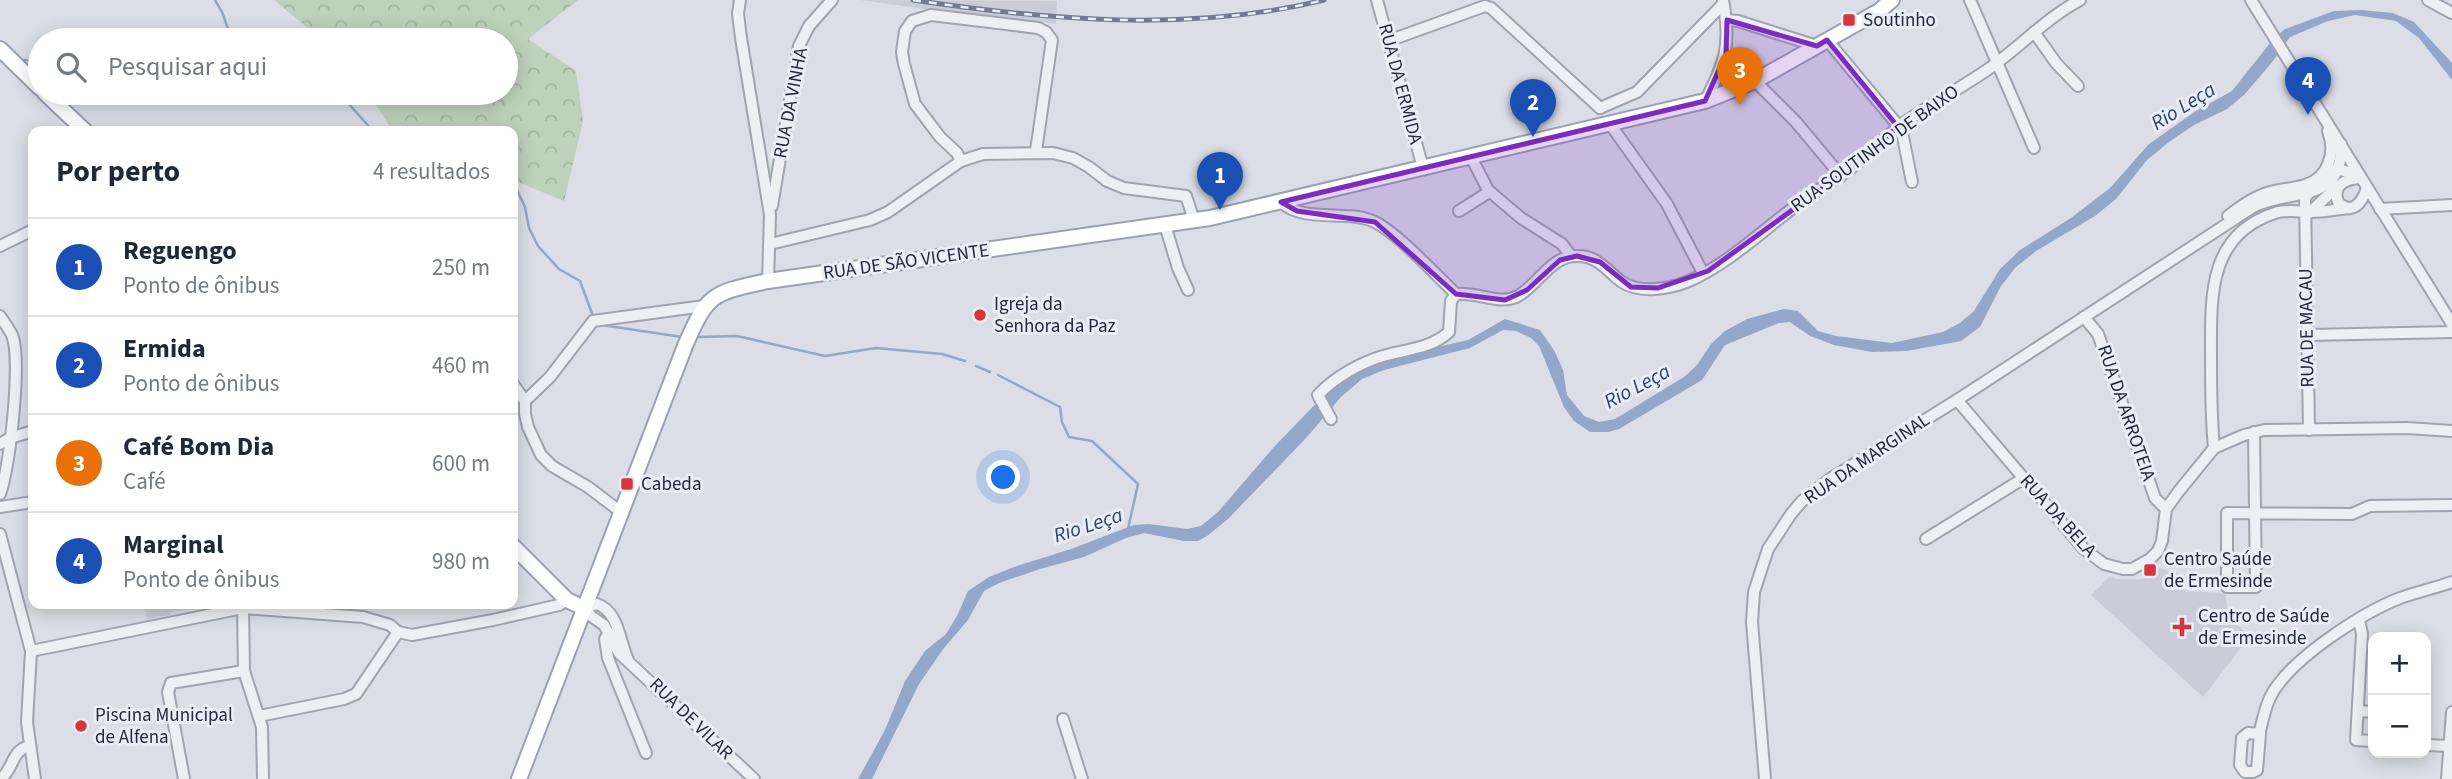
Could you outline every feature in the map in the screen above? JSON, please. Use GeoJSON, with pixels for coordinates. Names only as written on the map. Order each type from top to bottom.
{"type":"FeatureCollection","features":[{"type":"Feature","properties":{"kind":"main road","name":"RUA DE SÃO VICENTE"},"geometry":{"type":"LineString","coordinates":[[704,306],[729,289],[768,281],[1194,220],[1281,202],[1705,101],[1755,81],[1879,11],[1892,0]]}},
{"type":"Feature","properties":{"kind":"main road"},"geometry":{"type":"LineString","coordinates":[[0,49],[28,76]]}},
{"type":"Feature","properties":{"kind":"main road"},"geometry":{"type":"LineString","coordinates":[[58,105],[80,126]]}},
{"type":"Feature","properties":{"kind":"main road"},"geometry":{"type":"LineString","coordinates":[[519,779],[688,339],[704,306]]}},
{"type":"Feature","properties":{"kind":"main road"},"geometry":{"type":"LineString","coordinates":[[518,551],[567,600],[584,608]]}},
{"type":"Feature","properties":{"kind":"street"},"geometry":{"type":"LineString","coordinates":[[740,0],[739,26],[770,215],[768,281]]}},
{"type":"Feature","properties":{"kind":"street","name":"RUA DA VINHA"},"geometry":{"type":"LineString","coordinates":[[770,215],[799,46],[809,26],[832,0]]}},
{"type":"Feature","properties":{"kind":"street","name":"RUA DA ERMIDA"},"geometry":{"type":"LineString","coordinates":[[1377,0],[1423,168]]}},
{"type":"Feature","properties":{"kind":"street"},"geometry":{"type":"LineString","coordinates":[[1970,0],[2034,148]]}},
{"type":"Feature","properties":{"kind":"street","name":"RUA SOUTINHO DE BAIXO"},"geometry":{"type":"LineString","coordinates":[[1570,256],[1588,257],[1600,262],[1621,281],[1642,289],[1677,285],[1703,273],[1841,176],[1898,127],[1996,63],[2080,0]]}},
{"type":"Feature","properties":{"kind":"street"},"geometry":{"type":"LineString","coordinates":[[2251,0],[2452,324]]}},
{"type":"Feature","properties":{"kind":"street"},"geometry":{"type":"LineString","coordinates":[[2423,1],[2452,13]]}},
{"type":"Feature","properties":{"kind":"street"},"geometry":{"type":"LineString","coordinates":[[1600,108],[1637,92],[1723,2]]}},
{"type":"Feature","properties":{"kind":"street"},"geometry":{"type":"LineString","coordinates":[[1705,101],[1726,54],[1727,20],[1723,2]]}},
{"type":"Feature","properties":{"kind":"street"},"geometry":{"type":"LineString","coordinates":[[1388,41],[1485,6],[1491,8],[1600,108],[1607,124],[1667,204],[1703,273]]}},
{"type":"Feature","properties":{"kind":"street"},"geometry":{"type":"LineString","coordinates":[[961,161],[915,104],[904,64],[902,51],[905,31],[912,21],[931,15],[1038,28],[1050,36],[1052,40],[1036,151]]}},
{"type":"Feature","properties":{"kind":"street"},"geometry":{"type":"LineString","coordinates":[[1727,20],[1822,43],[1898,127],[1903,137],[1912,182]]}},
{"type":"Feature","properties":{"kind":"street"},"geometry":{"type":"LineString","coordinates":[[2034,32],[2056,63],[2078,86]]}},
{"type":"Feature","properties":{"kind":"street"},"geometry":{"type":"LineString","coordinates":[[1755,81],[1796,122],[1841,176]]}},
{"type":"Feature","properties":{"kind":"street"},"geometry":{"type":"LineString","coordinates":[[2300,211],[2306,194],[2319,183],[2332,155],[2332,143],[2319,112]]}},
{"type":"Feature","properties":{"kind":"street"},"geometry":{"type":"LineString","coordinates":[[2340,144],[2338,169],[2359,176]]}},
{"type":"Feature","properties":{"kind":"street"},"geometry":{"type":"LineString","coordinates":[[770,244],[888,212],[961,161],[983,154],[1036,151],[1073,158],[1107,181],[1124,188],[1186,195],[1194,220]]}},
{"type":"Feature","properties":{"kind":"street"},"geometry":{"type":"LineString","coordinates":[[1281,202],[1297,211],[1362,218],[1375,222],[1429,267],[1456,294],[1471,293],[1505,300],[1516,297],[1550,267],[1570,256],[1562,244],[1521,218],[1489,192],[1482,183],[1471,157]]}},
{"type":"Feature","properties":{"kind":"street","name":"RUA DA MARGINAL"},"geometry":{"type":"LineString","coordinates":[[2175,257],[2249,201],[2268,193],[2306,185],[2338,169]]}},
{"type":"Feature","properties":{"kind":"street","name":"RUA DA MARGINAL"},"geometry":{"type":"LineString","coordinates":[[1765,779],[1752,622],[1754,592],[1768,549],[1791,514],[1810,495],[1842,472],[2175,257],[2253,208],[2274,199],[2306,194],[2324,187],[2338,169]]}},
{"type":"Feature","properties":{"kind":"street"},"geometry":{"type":"LineString","coordinates":[[2300,211],[2348,179],[2359,176]]}},
{"type":"Feature","properties":{"kind":"street"},"geometry":{"type":"LineString","coordinates":[[2340,184],[2336,192],[2337,202],[2350,208]]}},
{"type":"Feature","properties":{"kind":"street"},"geometry":{"type":"LineString","coordinates":[[2214,448],[2211,310],[2216,272],[2230,244],[2247,227],[2268,216],[2350,208],[2361,202],[2367,188]]}},
{"type":"Feature","properties":{"kind":"street"},"geometry":{"type":"LineString","coordinates":[[1459,211],[1489,192]]}},
{"type":"Feature","properties":{"kind":"street"},"geometry":{"type":"LineString","coordinates":[[2287,197],[2300,201],[2300,211]]}},
{"type":"Feature","properties":{"kind":"street"},"geometry":{"type":"LineString","coordinates":[[2380,209],[2452,205]]}},
{"type":"Feature","properties":{"kind":"street","name":"RUA DE MACAU"},"geometry":{"type":"LineString","coordinates":[[2300,211],[2306,226],[2309,430]]}},
{"type":"Feature","properties":{"kind":"street"},"geometry":{"type":"LineString","coordinates":[[1165,225],[1188,290]]}},
{"type":"Feature","properties":{"kind":"street"},"geometry":{"type":"LineString","coordinates":[[0,246],[28,232]]}},
{"type":"Feature","properties":{"kind":"street"},"geometry":{"type":"LineString","coordinates":[[1331,419],[1318,395],[1327,385],[1369,361],[1439,341],[1449,332],[1451,301],[1456,294]]}},
{"type":"Feature","properties":{"kind":"street"},"geometry":{"type":"LineString","coordinates":[[525,401],[550,377],[593,321],[704,306]]}},
{"type":"Feature","properties":{"kind":"street"},"geometry":{"type":"LineString","coordinates":[[0,316],[13,337],[17,374],[5,441],[0,494]]}},
{"type":"Feature","properties":{"kind":"street","name":"RUA DA ARROTEIA"},"geometry":{"type":"LineString","coordinates":[[2084,317],[2098,334],[2155,498],[2166,509]]}},
{"type":"Feature","properties":{"kind":"street"},"geometry":{"type":"LineString","coordinates":[[2308,335],[2452,332]]}},
{"type":"Feature","properties":{"kind":"street"},"geometry":{"type":"LineString","coordinates":[[518,391],[525,401],[524,414],[541,455],[552,466],[621,512]]}},
{"type":"Feature","properties":{"kind":"street","name":"RUA DA BELA"},"geometry":{"type":"LineString","coordinates":[[1957,400],[2095,559],[2113,567],[2132,569],[2158,551],[2164,535],[2166,509],[2214,448],[2264,430],[2407,428],[2452,431]]}},
{"type":"Feature","properties":{"kind":"street"},"geometry":{"type":"LineString","coordinates":[[2254,432],[2257,513],[2256,587],[2227,587],[2227,513],[2257,513],[2352,514],[2370,506],[2452,505]]}},
{"type":"Feature","properties":{"kind":"street"},"geometry":{"type":"LineString","coordinates":[[5,441],[28,434]]}},
{"type":"Feature","properties":{"kind":"street"},"geometry":{"type":"LineString","coordinates":[[1926,539],[2024,478]]}},
{"type":"Feature","properties":{"kind":"street"},"geometry":{"type":"LineString","coordinates":[[0,507],[28,503]]}},
{"type":"Feature","properties":{"kind":"street"},"geometry":{"type":"LineString","coordinates":[[0,534],[31,651],[27,722],[35,779]]}},
{"type":"Feature","properties":{"kind":"street"},"geometry":{"type":"LineString","coordinates":[[2260,734],[2266,707],[2276,686],[2331,637],[2399,598],[2452,582]]}},
{"type":"Feature","properties":{"kind":"street"},"geometry":{"type":"LineString","coordinates":[[276,609],[363,617],[412,635],[559,605],[567,600]]}},
{"type":"Feature","properties":{"kind":"street","name":"RUA DE VILAR"},"geometry":{"type":"LineString","coordinates":[[628,660],[615,620],[609,611],[597,604],[584,608],[590,616],[604,625],[619,653],[754,779]]}},
{"type":"Feature","properties":{"kind":"street"},"geometry":{"type":"LineString","coordinates":[[31,651],[229,609]]}},
{"type":"Feature","properties":{"kind":"street"},"geometry":{"type":"LineString","coordinates":[[243,609],[244,671],[262,727],[263,779]]}},
{"type":"Feature","properties":{"kind":"street"},"geometry":{"type":"LineString","coordinates":[[2359,620],[2362,634],[2356,740],[2368,741]]}},
{"type":"Feature","properties":{"kind":"street"},"geometry":{"type":"LineString","coordinates":[[259,716],[344,699],[356,694],[398,632]]}},
{"type":"Feature","properties":{"kind":"street"},"geometry":{"type":"LineString","coordinates":[[609,633],[606,639],[608,658],[646,752]]}},
{"type":"Feature","properties":{"kind":"street"},"geometry":{"type":"LineString","coordinates":[[184,779],[167,692],[171,683],[244,671]]}},
{"type":"Feature","properties":{"kind":"street"},"geometry":{"type":"LineString","coordinates":[[2358,711],[2368,712]]}},
{"type":"Feature","properties":{"kind":"street"},"geometry":{"type":"LineString","coordinates":[[2447,779],[2452,712]]}},
{"type":"Feature","properties":{"kind":"street"},"geometry":{"type":"LineString","coordinates":[[1063,719],[1082,779]]}},
{"type":"Feature","properties":{"kind":"street"},"geometry":{"type":"LineString","coordinates":[[2431,745],[2449,747]]}},
{"type":"Feature","properties":{"kind":"street"},"geometry":{"type":"LineString","coordinates":[[1,779],[11,767],[20,748],[29,746]]}},
{"type":"Feature","properties":{"kind":"highlighted area"},"geometry":{"type":"Polygon","coordinates":[[[1727,20],[1817,46],[1827,40],[1898,127],[1852,167],[1708,271],[1658,288],[1631,287],[1600,262],[1577,256],[1560,260],[1527,290],[1505,300],[1456,294],[1375,222],[1297,211],[1281,202],[1705,101],[1726,54],[1727,20]]]}},
{"type":"Feature","properties":{"kind":"shaded area"},"geometry":{"type":"Polygon","coordinates":[[[860,0],[1057,1],[1056,24],[947,12],[860,0]]]}},
{"type":"Feature","properties":{"kind":"shaded area","name":"Centro de Saúde de Ermesinde"},"geometry":{"type":"Polygon","coordinates":[[[2157,567],[2182,575],[2184,591],[2226,593],[2227,617],[2250,636],[2203,697],[2091,595],[2110,576],[2116,579],[2143,579],[2157,567]]]}},
{"type":"Feature","properties":{"kind":"shaded area"},"geometry":{"type":"Polygon","coordinates":[[[145,609],[191,609],[172,612],[170,615],[147,619],[145,609]]]}},
{"type":"Feature","properties":{"kind":"green space"},"geometry":{"type":"Polygon","coordinates":[[[274,0],[578,0],[528,39],[576,71],[583,121],[564,201],[518,182],[518,126],[390,126],[376,105],[518,105],[518,28],[308,28],[274,0]]]}},
{"type":"Feature","properties":{"kind":"water"},"geometry":{"type":"Polygon","coordinates":[[[2334,11],[2393,13],[2414,22],[2452,63],[2452,80],[2419,38],[2396,21],[2355,15],[2328,21],[2290,37],[2244,95],[2227,109],[2194,125],[2169,142],[2147,160],[2116,199],[2095,216],[2036,251],[2016,267],[2001,286],[1980,327],[1961,341],[1907,351],[1872,352],[1834,345],[1810,336],[1790,322],[1779,323],[1725,345],[1702,380],[1619,429],[1608,432],[1590,432],[1574,421],[1564,407],[1539,346],[1531,338],[1516,331],[1503,330],[1470,348],[1384,370],[1362,379],[1341,397],[1307,437],[1228,519],[1207,536],[1198,541],[1184,541],[1144,533],[1084,557],[999,583],[984,591],[968,620],[919,684],[872,779],[858,779],[885,730],[905,681],[925,651],[946,634],[968,591],[989,577],[1014,567],[1134,525],[1149,524],[1187,529],[1201,526],[1218,512],[1273,448],[1330,389],[1372,362],[1468,340],[1505,319],[1540,330],[1563,370],[1567,395],[1584,416],[1599,422],[1615,419],[1684,377],[1725,331],[1747,319],[1784,309],[1798,311],[1818,331],[1836,336],[1892,343],[1943,332],[1974,311],[2000,269],[2020,250],[2071,218],[2110,188],[2149,144],[2196,111],[2232,91],[2274,38],[2285,29],[2334,11]]]}},
{"type":"Feature","properties":{"kind":"waterway"},"geometry":{"type":"LineString","coordinates":[[215,0],[228,28]]}},
{"type":"Feature","properties":{"kind":"waterway"},"geometry":{"type":"LineString","coordinates":[[24,60],[28,60]]}},
{"type":"Feature","properties":{"kind":"waterway"},"geometry":{"type":"LineString","coordinates":[[350,105],[369,126]]}},
{"type":"Feature","properties":{"kind":"waterway"},"geometry":{"type":"LineString","coordinates":[[518,192],[525,207],[529,228],[538,246],[559,269],[580,281],[593,316]]}},
{"type":"Feature","properties":{"kind":"waterway"},"geometry":{"type":"LineString","coordinates":[[602,325],[682,337]]}},
{"type":"Feature","properties":{"kind":"waterway"},"geometry":{"type":"LineString","coordinates":[[696,337],[737,336],[825,356],[876,348],[942,354],[965,361]]}},
{"type":"Feature","properties":{"kind":"waterway"},"geometry":{"type":"LineString","coordinates":[[976,366],[990,372]]}},
{"type":"Feature","properties":{"kind":"waterway","name":"Rio Leça"},"geometry":{"type":"LineString","coordinates":[[998,375],[1060,407],[1062,422],[1069,437],[1092,441],[1138,484],[1128,529]]}},
{"type":"Feature","properties":{"kind":"railway"},"geometry":{"type":"LineString","coordinates":[[913,0],[1015,13],[1119,20],[1222,17],[1324,0]]}},
{"type":"Feature","properties":{"kind":"place","name":"Soutinho"},"geometry":{"type":"Point","coordinates":[1849,20]}},
{"type":"Feature","properties":{"kind":"place","name":"Café Bom Dia"},"geometry":{"type":"Point","coordinates":[1740,105]}},
{"type":"Feature","properties":{"kind":"place","name":"Marginal"},"geometry":{"type":"Point","coordinates":[2308,115]}},
{"type":"Feature","properties":{"kind":"place","name":"Ermida"},"geometry":{"type":"Point","coordinates":[1533,137]}},
{"type":"Feature","properties":{"kind":"place","name":"Reguengo"},"geometry":{"type":"Point","coordinates":[1220,210]}},
{"type":"Feature","properties":{"kind":"place","name":"Igreja da Senhora da Paz"},"geometry":{"type":"Point","coordinates":[980,315]}},
{"type":"Feature","properties":{"kind":"place","name":"Cabeda"},"geometry":{"type":"Point","coordinates":[627,484]}},
{"type":"Feature","properties":{"kind":"place","name":"Centro Saúde de Ermesinde"},"geometry":{"type":"Point","coordinates":[2150,570]}},
{"type":"Feature","properties":{"kind":"place","name":"Centro de Saúde de Ermesinde"},"geometry":{"type":"Point","coordinates":[2182,627]}},
{"type":"Feature","properties":{"kind":"place","name":"Piscina Municipal de Alfena"},"geometry":{"type":"Point","coordinates":[81,726]}}]}
